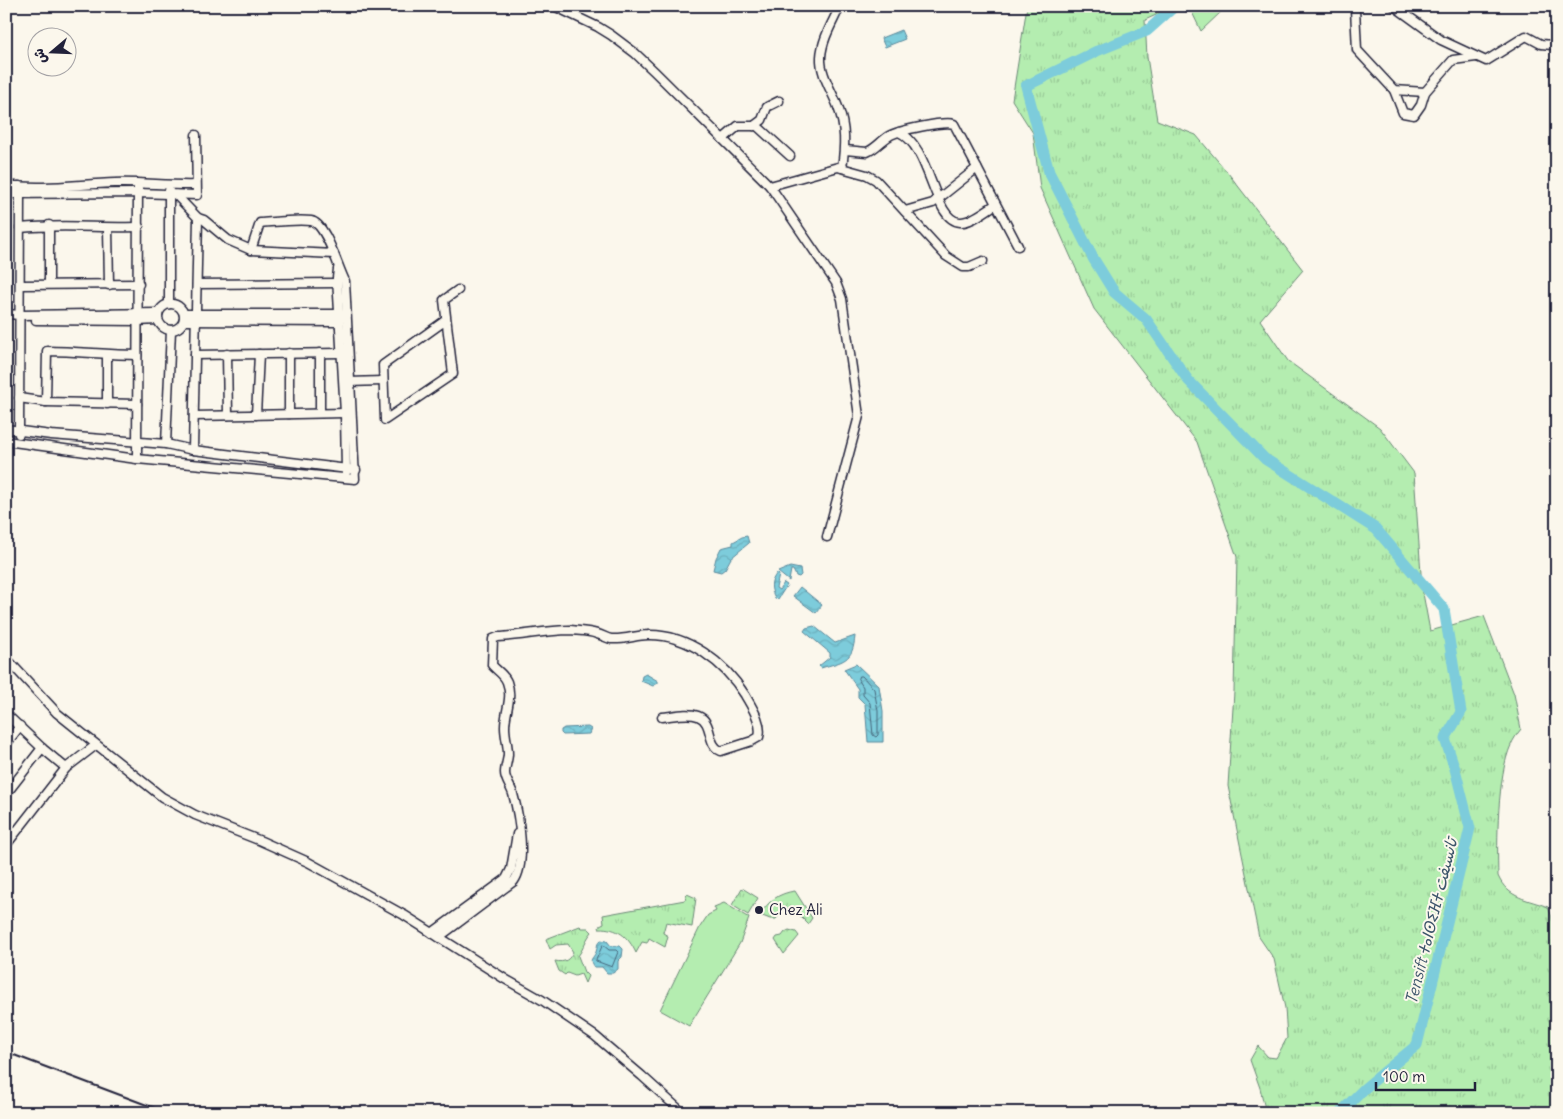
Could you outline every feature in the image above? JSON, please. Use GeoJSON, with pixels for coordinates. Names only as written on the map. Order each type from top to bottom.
{"type":"FeatureCollection","features":[{"type":"Feature","properties":{"kind":"street"},"geometry":{"type":"LineString","coordinates":[[554,6],[598,27],[621,41],[655,72],[770,186],[832,275],[842,298],[859,416],[827,538]]}},
{"type":"Feature","properties":{"kind":"street"},"geometry":{"type":"LineString","coordinates":[[840,6],[826,38],[821,56],[821,64],[845,131],[845,150],[842,168]]}},
{"type":"Feature","properties":{"kind":"street"},"geometry":{"type":"LineString","coordinates":[[1356,6],[1357,50],[1394,90],[1403,113],[1414,115],[1421,104],[1425,92],[1453,60],[1476,57]]}},
{"type":"Feature","properties":{"kind":"street"},"geometry":{"type":"LineString","coordinates":[[1394,6],[1440,40],[1486,61],[1526,36],[1541,44],[1552,45],[1557,41]]}},
{"type":"Feature","properties":{"kind":"street"},"geometry":{"type":"LineString","coordinates":[[1394,90],[1425,92]]}},
{"type":"Feature","properties":{"kind":"street"},"geometry":{"type":"LineString","coordinates":[[754,126],[762,120],[767,107],[779,102]]}},
{"type":"Feature","properties":{"kind":"street"},"geometry":{"type":"LineString","coordinates":[[845,150],[869,152],[889,136],[899,132],[946,123],[954,124],[1018,246]]}},
{"type":"Feature","properties":{"kind":"street"},"geometry":{"type":"LineString","coordinates":[[723,139],[738,126],[756,126],[790,156]]}},
{"type":"Feature","properties":{"kind":"street"},"geometry":{"type":"LineString","coordinates":[[899,132],[910,139],[918,149],[938,200],[949,215],[959,222],[971,219],[995,205]]}},
{"type":"Feature","properties":{"kind":"street"},"geometry":{"type":"LineString","coordinates":[[6,194],[42,187],[117,183],[173,195],[197,195],[196,135]]}},
{"type":"Feature","properties":{"kind":"street"},"geometry":{"type":"LineString","coordinates":[[770,186],[829,169],[842,168],[872,177],[941,252],[959,265],[969,267],[982,262]]}},
{"type":"Feature","properties":{"kind":"street"},"geometry":{"type":"LineString","coordinates":[[905,211],[923,207],[938,200],[977,168]]}},
{"type":"Feature","properties":{"kind":"street"},"geometry":{"type":"LineString","coordinates":[[6,185],[20,190]]}},
{"type":"Feature","properties":{"kind":"street"},"geometry":{"type":"LineString","coordinates":[[138,188],[196,185]]}},
{"type":"Feature","properties":{"kind":"street"},"geometry":{"type":"LineString","coordinates":[[169,186],[173,195],[198,218],[204,220],[228,240],[251,250],[334,254]]}},
{"type":"Feature","properties":{"kind":"street"},"geometry":{"type":"LineString","coordinates":[[137,459],[138,188]]}},
{"type":"Feature","properties":{"kind":"street"},"geometry":{"type":"LineString","coordinates":[[19,443],[20,190]]}},
{"type":"Feature","properties":{"kind":"street"},"geometry":{"type":"LineString","coordinates":[[169,304],[173,195]]}},
{"type":"Feature","properties":{"kind":"street"},"geometry":{"type":"LineString","coordinates":[[198,218],[194,416],[200,465]]}},
{"type":"Feature","properties":{"kind":"street"},"geometry":{"type":"LineString","coordinates":[[6,440],[137,459],[356,479],[347,382],[345,281],[338,269],[334,254],[322,228],[313,221],[260,223],[251,250]]}},
{"type":"Feature","properties":{"kind":"street"},"geometry":{"type":"LineString","coordinates":[[20,228],[49,225],[108,228],[139,227]]}},
{"type":"Feature","properties":{"kind":"street"},"geometry":{"type":"LineString","coordinates":[[49,225],[49,284]]}},
{"type":"Feature","properties":{"kind":"street"},"geometry":{"type":"LineString","coordinates":[[108,228],[109,285]]}},
{"type":"Feature","properties":{"kind":"street"},"geometry":{"type":"LineString","coordinates":[[338,269],[341,353],[347,382],[345,413],[346,478]]}},
{"type":"Feature","properties":{"kind":"street"},"geometry":{"type":"LineString","coordinates":[[197,284],[337,283]]}},
{"type":"Feature","properties":{"kind":"street"},"geometry":{"type":"LineString","coordinates":[[20,285],[139,284]]}},
{"type":"Feature","properties":{"kind":"street"},"geometry":{"type":"LineString","coordinates":[[446,320],[383,365],[385,420],[453,374],[444,300],[458,290]]}},
{"type":"Feature","properties":{"kind":"street"},"geometry":{"type":"LineString","coordinates":[[169,304],[180,307],[184,318],[181,326],[172,330],[163,328],[158,316],[162,307],[169,304]]}},
{"type":"Feature","properties":{"kind":"street"},"geometry":{"type":"LineString","coordinates":[[6,314],[20,318]]}},
{"type":"Feature","properties":{"kind":"street"},"geometry":{"type":"LineString","coordinates":[[6,320],[20,318],[138,318],[158,316]]}},
{"type":"Feature","properties":{"kind":"street"},"geometry":{"type":"LineString","coordinates":[[184,318],[339,318]]}},
{"type":"Feature","properties":{"kind":"street"},"geometry":{"type":"LineString","coordinates":[[166,444],[172,330]]}},
{"type":"Feature","properties":{"kind":"street"},"geometry":{"type":"LineString","coordinates":[[46,402],[47,351],[137,355]]}},
{"type":"Feature","properties":{"kind":"street"},"geometry":{"type":"LineString","coordinates":[[289,353],[289,414]]}},
{"type":"Feature","properties":{"kind":"street"},"geometry":{"type":"LineString","coordinates":[[320,353],[320,413]]}},
{"type":"Feature","properties":{"kind":"street"},"geometry":{"type":"LineString","coordinates":[[196,355],[341,353]]}},
{"type":"Feature","properties":{"kind":"street"},"geometry":{"type":"LineString","coordinates":[[227,354],[228,415]]}},
{"type":"Feature","properties":{"kind":"street"},"geometry":{"type":"LineString","coordinates":[[256,415],[259,354]]}},
{"type":"Feature","properties":{"kind":"street"},"geometry":{"type":"LineString","coordinates":[[107,355],[107,404]]}},
{"type":"Feature","properties":{"kind":"street"},"geometry":{"type":"LineString","coordinates":[[347,382],[383,380]]}},
{"type":"Feature","properties":{"kind":"street"},"geometry":{"type":"LineString","coordinates":[[19,398],[46,402],[137,404]]}},
{"type":"Feature","properties":{"kind":"street"},"geometry":{"type":"LineString","coordinates":[[194,416],[345,413]]}},
{"type":"Feature","properties":{"kind":"street"},"geometry":{"type":"LineString","coordinates":[[6,429],[51,435],[166,444],[197,451],[356,470]]}},
{"type":"Feature","properties":{"kind":"street"},"geometry":{"type":"LineString","coordinates":[[50,447],[51,435]]}},
{"type":"Feature","properties":{"kind":"street"},"geometry":{"type":"LineString","coordinates":[[78,451],[79,437]]}},
{"type":"Feature","properties":{"kind":"street"},"geometry":{"type":"LineString","coordinates":[[108,455],[109,439]]}},
{"type":"Feature","properties":{"kind":"street"},"geometry":{"type":"LineString","coordinates":[[171,462],[174,446]]}},
{"type":"Feature","properties":{"kind":"street"},"geometry":{"type":"LineString","coordinates":[[230,468],[232,455]]}},
{"type":"Feature","properties":{"kind":"street"},"geometry":{"type":"LineString","coordinates":[[260,470],[262,458]]}},
{"type":"Feature","properties":{"kind":"street"},"geometry":{"type":"LineString","coordinates":[[289,473],[290,462]]}},
{"type":"Feature","properties":{"kind":"street"},"geometry":{"type":"LineString","coordinates":[[435,935],[506,879],[517,853],[518,827],[513,796],[505,772],[508,755],[505,728],[510,695],[507,681],[492,665],[494,639],[498,637],[569,630],[595,633],[612,639],[629,639],[652,635],[665,636],[689,644],[709,656],[738,685],[751,706],[759,724],[760,732],[759,737],[752,741],[720,751],[714,746],[706,722],[701,718],[693,715],[662,717]]}},
{"type":"Feature","properties":{"kind":"street"},"geometry":{"type":"LineString","coordinates":[[6,658],[56,714],[170,803],[308,862],[398,912],[542,1000],[595,1036],[683,1113]]}},
{"type":"Feature","properties":{"kind":"street"},"geometry":{"type":"LineString","coordinates":[[6,714],[66,768]]}},
{"type":"Feature","properties":{"kind":"street"},"geometry":{"type":"LineString","coordinates":[[6,744],[20,726]]}},
{"type":"Feature","properties":{"kind":"street"},"geometry":{"type":"LineString","coordinates":[[6,845],[66,768],[96,745]]}},
{"type":"Feature","properties":{"kind":"street"},"geometry":{"type":"LineString","coordinates":[[6,794],[42,748]]}},
{"type":"Feature","properties":{"kind":"green space"},"geometry":{"type":"Polygon","coordinates":[[[1027,6],[1176,6],[1145,20],[1147,57],[1157,120],[1196,135],[1303,270],[1260,320],[1288,361],[1380,428],[1414,473],[1422,588],[1430,631],[1484,616],[1514,694],[1521,729],[1515,737],[1506,758],[1500,791],[1498,876],[1502,884],[1513,894],[1548,907],[1557,930],[1557,1113],[1266,1113],[1250,1060],[1258,1046],[1268,1057],[1276,1058],[1287,1038],[1285,1008],[1274,959],[1259,937],[1228,786],[1234,692],[1237,557],[1197,442],[1094,309],[1040,188],[1033,133],[1012,100],[1027,6]]]}},
{"type":"Feature","properties":{"kind":"green space"},"geometry":{"type":"Polygon","coordinates":[[[1189,6],[1223,6],[1222,11],[1201,31],[1189,6]]]}},
{"type":"Feature","properties":{"kind":"green space"},"geometry":{"type":"Polygon","coordinates":[[[742,888],[758,898],[748,915],[732,905],[742,888]]]}},
{"type":"Feature","properties":{"kind":"green space"},"geometry":{"type":"Polygon","coordinates":[[[795,891],[812,918],[808,924],[793,909],[789,908],[784,910],[776,919],[760,915],[774,898],[795,891]]]}},
{"type":"Feature","properties":{"kind":"green space"},"geometry":{"type":"Polygon","coordinates":[[[687,894],[696,898],[692,927],[666,922],[663,933],[668,936],[665,947],[649,938],[647,943],[642,942],[636,953],[630,942],[622,934],[606,928],[599,928],[604,923],[603,915],[685,900],[687,894]]]}},
{"type":"Feature","properties":{"kind":"green space"},"geometry":{"type":"Polygon","coordinates":[[[724,903],[749,918],[740,943],[689,1026],[660,1010],[700,927],[708,915],[716,911],[714,907],[724,903]]]}},
{"type":"Feature","properties":{"kind":"green space"},"geometry":{"type":"Polygon","coordinates":[[[580,926],[588,928],[592,932],[578,956],[584,972],[588,976],[585,983],[581,974],[575,976],[567,973],[565,975],[559,971],[555,961],[561,962],[566,960],[573,952],[568,944],[556,945],[550,949],[546,939],[580,926]]]}},
{"type":"Feature","properties":{"kind":"green space"},"geometry":{"type":"Polygon","coordinates":[[[789,930],[796,932],[799,936],[784,954],[775,940],[789,930]]]}},
{"type":"Feature","properties":{"kind":"water"},"geometry":{"type":"Polygon","coordinates":[[[901,30],[905,39],[885,47],[881,38],[901,30]]]}},
{"type":"Feature","properties":{"kind":"water"},"geometry":{"type":"Polygon","coordinates":[[[747,536],[749,543],[731,558],[725,569],[721,572],[713,570],[721,548],[733,545],[733,542],[747,536]]]}},
{"type":"Feature","properties":{"kind":"water"},"geometry":{"type":"Polygon","coordinates":[[[790,567],[800,569],[801,575],[799,577],[796,576],[793,570],[791,570],[789,581],[778,572],[790,567]]]}},
{"type":"Feature","properties":{"kind":"water"},"geometry":{"type":"Polygon","coordinates":[[[777,573],[779,575],[776,588],[779,590],[784,583],[787,585],[778,599],[775,598],[772,591],[772,582],[777,573]]]}},
{"type":"Feature","properties":{"kind":"water"},"geometry":{"type":"Polygon","coordinates":[[[800,587],[822,605],[816,613],[793,596],[800,587]]]}},
{"type":"Feature","properties":{"kind":"water"},"geometry":{"type":"Polygon","coordinates":[[[814,626],[835,643],[855,636],[854,645],[849,656],[841,662],[821,668],[819,666],[830,657],[830,653],[804,631],[806,628],[814,626]]]}},
{"type":"Feature","properties":{"kind":"water"},"geometry":{"type":"Polygon","coordinates":[[[856,664],[879,686],[883,711],[883,742],[868,742],[865,704],[858,697],[858,689],[844,669],[856,664]]]}},
{"type":"Feature","properties":{"kind":"water"},"geometry":{"type":"Polygon","coordinates":[[[646,674],[658,681],[658,683],[653,686],[641,681],[642,676],[646,674]]]}},
{"type":"Feature","properties":{"kind":"water"},"geometry":{"type":"Polygon","coordinates":[[[588,727],[591,729],[589,734],[563,735],[561,733],[561,730],[564,728],[588,727]]]}},
{"type":"Feature","properties":{"kind":"water"},"geometry":{"type":"Polygon","coordinates":[[[601,940],[607,941],[611,946],[620,946],[623,949],[622,957],[618,961],[618,969],[613,973],[607,973],[602,967],[594,967],[591,962],[601,940]]]}},
{"type":"Feature","properties":{"kind":"waterway","name":"Tensift ⵜⴰⵏⵙⵉⴼⵜ تانسيفت"},"geometry":{"type":"LineString","coordinates":[[1175,6],[1147,31],[1097,51],[1026,86],[1049,172],[1093,258],[1114,292],[1146,319],[1188,380],[1265,459],[1376,529],[1444,609],[1461,712],[1445,739],[1455,769],[1470,828],[1417,1045],[1365,1088],[1340,1113]]}},
{"type":"Feature","properties":{"kind":"railway"},"geometry":{"type":"LineString","coordinates":[[6,1052],[168,1113]]}},
{"type":"Feature","properties":{"kind":"place","name":"Chez Ali"},"geometry":{"type":"Point","coordinates":[759,910]}}]}
